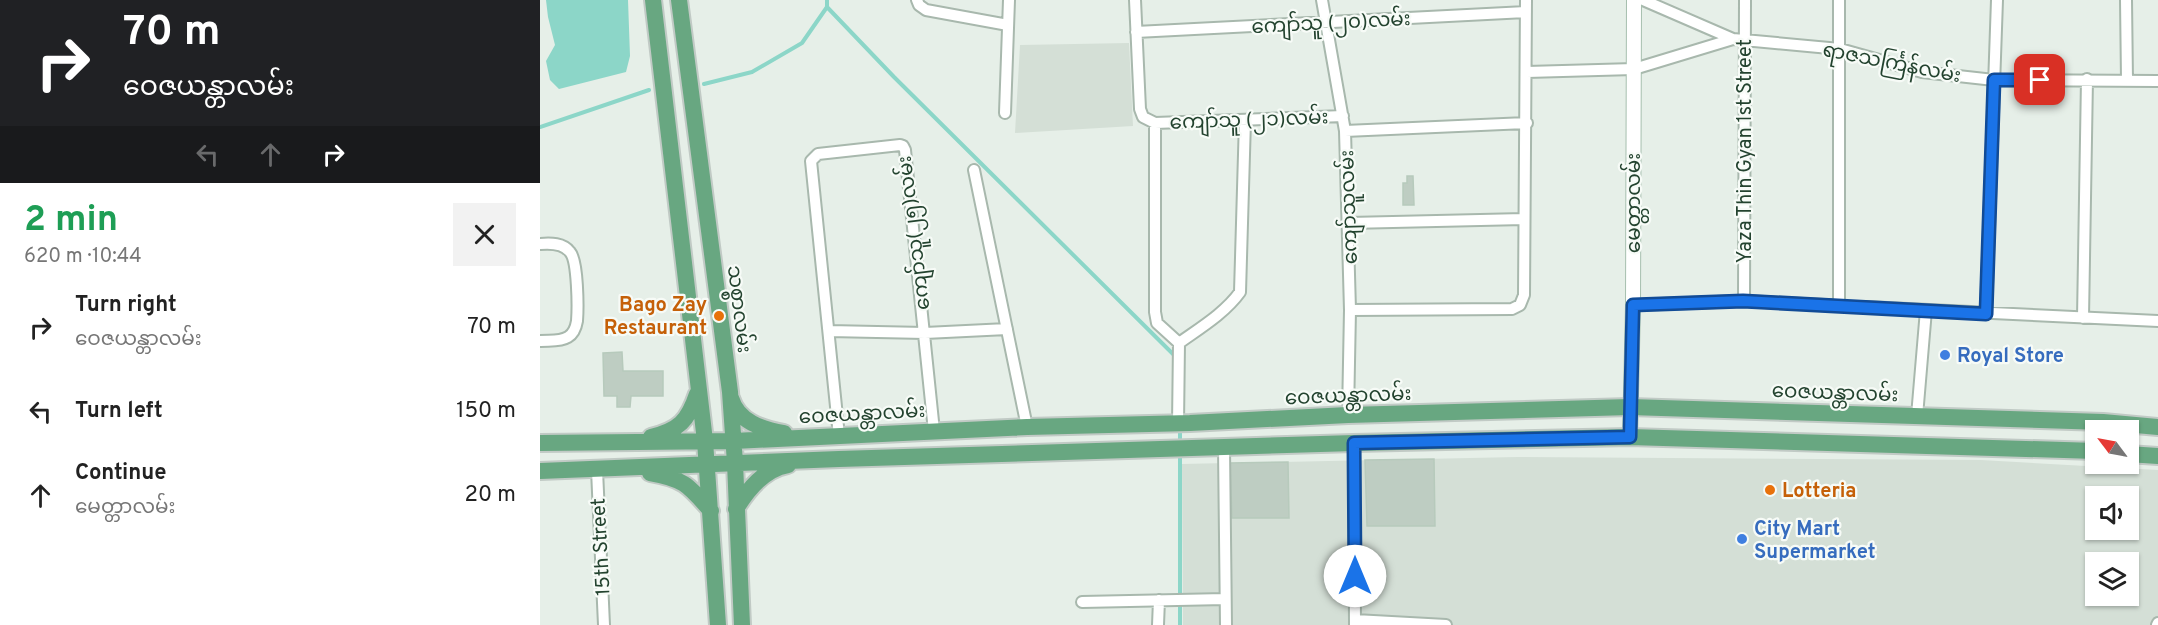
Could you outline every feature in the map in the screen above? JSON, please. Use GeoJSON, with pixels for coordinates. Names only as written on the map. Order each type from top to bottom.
{"type":"FeatureCollection","features":[{"type":"Feature","properties":{"kind":"main road"},"geometry":{"type":"LineString","coordinates":[[653,0],[708,464],[718,625]]}},
{"type":"Feature","properties":{"kind":"main road","name":"သစ္စာလမ်း"},"geometry":{"type":"LineString","coordinates":[[679,0],[730,392],[742,625]]}},
{"type":"Feature","properties":{"kind":"main road","name":"မေတ္တာလမ်း"},"geometry":{"type":"LineString","coordinates":[[1630,437],[1634,0]]}},
{"type":"Feature","properties":{"kind":"main road"},"geometry":{"type":"LineString","coordinates":[[618,444],[666,433],[683,422],[691,413],[699,388]]}},
{"type":"Feature","properties":{"kind":"main road"},"geometry":{"type":"LineString","coordinates":[[730,392],[733,405],[748,422],[766,429],[805,437]]}},
{"type":"Feature","properties":{"kind":"main road","name":"ဝေဇယန္တာလမ်း"},"geometry":{"type":"LineString","coordinates":[[540,443],[618,444],[734,441],[1027,427],[1178,424],[1348,415],[1630,407],[1917,416],[2085,425]]}},
{"type":"Feature","properties":{"kind":"main road"},"geometry":{"type":"LineString","coordinates":[[1076,426],[1076,452]]}},
{"type":"Feature","properties":{"kind":"main road","name":"ဝေဇယန္တာလမ်း"},"geometry":{"type":"LineString","coordinates":[[2139,427],[2158,427]]}},
{"type":"Feature","properties":{"kind":"main road"},"geometry":{"type":"LineString","coordinates":[[540,471],[1354,443],[1630,437],[2085,451]]}},
{"type":"Feature","properties":{"kind":"main road"},"geometry":{"type":"LineString","coordinates":[[2139,455],[2158,456]]}},
{"type":"Feature","properties":{"kind":"main road"},"geometry":{"type":"LineString","coordinates":[[736,510],[746,494],[762,477],[779,466],[807,461]]}},
{"type":"Feature","properties":{"kind":"main road"},"geometry":{"type":"LineString","coordinates":[[623,469],[681,480],[696,492],[711,511]]}},
{"type":"Feature","properties":{"kind":"street"},"geometry":{"type":"LineString","coordinates":[[917,0],[919,5],[926,10],[1008,25]]}},
{"type":"Feature","properties":{"kind":"street"},"geometry":{"type":"LineString","coordinates":[[1005,113],[1009,0]]}},
{"type":"Feature","properties":{"kind":"street"},"geometry":{"type":"LineString","coordinates":[[1135,0],[1140,109],[1143,117],[1155,123],[1155,312],[1157,323],[1179,343],[1178,424]]}},
{"type":"Feature","properties":{"kind":"street","name":"ကျော်သူလမ်း"},"geometry":{"type":"LineString","coordinates":[[1322,0],[1345,131],[1350,310],[1348,415]]}},
{"type":"Feature","properties":{"kind":"street"},"geometry":{"type":"LineString","coordinates":[[1350,310],[1512,309],[1520,305],[1524,295],[1527,123],[1526,0]]}},
{"type":"Feature","properties":{"kind":"street"},"geometry":{"type":"LineString","coordinates":[[1643,0],[1739,40]]}},
{"type":"Feature","properties":{"kind":"street","name":"Yaza Thin Gyan 1st Street"},"geometry":{"type":"LineString","coordinates":[[1743,301],[1739,40],[1745,0]]}},
{"type":"Feature","properties":{"kind":"street"},"geometry":{"type":"LineString","coordinates":[[1839,0],[1839,306]]}},
{"type":"Feature","properties":{"kind":"street"},"geometry":{"type":"LineString","coordinates":[[1986,314],[1997,0]]}},
{"type":"Feature","properties":{"kind":"street"},"geometry":{"type":"LineString","coordinates":[[2126,0],[2127,80]]}},
{"type":"Feature","properties":{"kind":"street","name":"ကျော်သူ (၂၀)လမ်း"},"geometry":{"type":"LineString","coordinates":[[1136,32],[1526,12]]}},
{"type":"Feature","properties":{"kind":"street"},"geometry":{"type":"LineString","coordinates":[[1527,72],[1634,69],[1739,40]]}},
{"type":"Feature","properties":{"kind":"street","name":"ရာဇသင်္ကြန်လမ်း"},"geometry":{"type":"LineString","coordinates":[[1739,40],[1840,49],[1922,72],[1994,80],[2158,81]]}},
{"type":"Feature","properties":{"kind":"street"},"geometry":{"type":"LineString","coordinates":[[2083,318],[2086,79]]}},
{"type":"Feature","properties":{"kind":"street","name":"ကျော်သူ (၂၁)လမ်း"},"geometry":{"type":"LineString","coordinates":[[1155,123],[1343,116]]}},
{"type":"Feature","properties":{"kind":"street"},"geometry":{"type":"LineString","coordinates":[[1179,343],[1213,318],[1240,292],[1245,120]]}},
{"type":"Feature","properties":{"kind":"street","name":"ကျော်သူ (၂၁)လမ်း"},"geometry":{"type":"LineString","coordinates":[[1345,131],[1527,123]]}},
{"type":"Feature","properties":{"kind":"street","name":"ကျော်သူ(၂၅)လမ်း"},"geometry":{"type":"LineString","coordinates":[[839,436],[811,161],[818,154],[900,145],[905,150],[934,431]]}},
{"type":"Feature","properties":{"kind":"street"},"geometry":{"type":"LineString","coordinates":[[974,170],[1027,427]]}},
{"type":"Feature","properties":{"kind":"street"},"geometry":{"type":"LineString","coordinates":[[1349,223],[1524,219]]}},
{"type":"Feature","properties":{"kind":"street"},"geometry":{"type":"LineString","coordinates":[[540,244],[563,246],[576,262],[577,322],[573,332],[567,338],[540,341]]}},
{"type":"Feature","properties":{"kind":"street"},"geometry":{"type":"LineString","coordinates":[[1633,305],[1743,301],[2158,321]]}},
{"type":"Feature","properties":{"kind":"street"},"geometry":{"type":"LineString","coordinates":[[1917,416],[1926,310]]}},
{"type":"Feature","properties":{"kind":"street"},"geometry":{"type":"LineString","coordinates":[[925,333],[1007,329]]}},
{"type":"Feature","properties":{"kind":"street","name":"ကျော်သူ(၂၅)လမ်း"},"geometry":{"type":"LineString","coordinates":[[829,331],[925,333]]}},
{"type":"Feature","properties":{"kind":"street"},"geometry":{"type":"LineString","coordinates":[[1354,443],[1355,622],[1446,625]]}},
{"type":"Feature","properties":{"kind":"street"},"geometry":{"type":"LineString","coordinates":[[1224,448],[1226,625]]}},
{"type":"Feature","properties":{"kind":"street","name":"15th Street"},"geometry":{"type":"LineString","coordinates":[[597,470],[604,625]]}},
{"type":"Feature","properties":{"kind":"street"},"geometry":{"type":"LineString","coordinates":[[1082,602],[1225,598]]}},
{"type":"Feature","properties":{"kind":"street"},"geometry":{"type":"LineString","coordinates":[[1158,625],[1159,600]]}},
{"type":"Feature","properties":{"kind":"shaded area"},"geometry":{"type":"Polygon","coordinates":[[[1129,43],[1133,126],[1015,133],[1020,45],[1129,43]]]}},
{"type":"Feature","properties":{"kind":"shaded area"},"geometry":{"type":"Polygon","coordinates":[[[1517,457],[1981,460],[2085,466],[2085,474],[2139,474],[2139,469],[2158,470],[2158,625],[1183,625],[1182,464],[1517,457]]]}},
{"type":"Feature","properties":{"kind":"water"},"geometry":{"type":"Polygon","coordinates":[[[546,0],[628,0],[630,56],[626,72],[559,89],[550,80],[546,61],[555,45],[546,0]]]}},
{"type":"Feature","properties":{"kind":"building"},"geometry":{"type":"Polygon","coordinates":[[[1407,176],[1413,176],[1414,205],[1403,205],[1403,183],[1407,183],[1407,176]]]}},
{"type":"Feature","properties":{"kind":"building"},"geometry":{"type":"Polygon","coordinates":[[[622,352],[623,371],[663,371],[663,396],[631,396],[630,407],[617,407],[617,396],[604,396],[603,353],[622,352]]]}},
{"type":"Feature","properties":{"kind":"building"},"geometry":{"type":"Polygon","coordinates":[[[1434,459],[1435,526],[1367,526],[1365,460],[1434,459]]]}},
{"type":"Feature","properties":{"kind":"building"},"geometry":{"type":"Polygon","coordinates":[[[1288,462],[1289,518],[1232,518],[1230,463],[1288,462]]]}},
{"type":"Feature","properties":{"kind":"waterway"},"geometry":{"type":"LineString","coordinates":[[704,84],[752,72],[802,43],[827,7],[827,0]]}},
{"type":"Feature","properties":{"kind":"waterway"},"geometry":{"type":"LineString","coordinates":[[827,7],[894,77],[1177,358]]}},
{"type":"Feature","properties":{"kind":"waterway"},"geometry":{"type":"LineString","coordinates":[[540,127],[649,90]]}},
{"type":"Feature","properties":{"kind":"waterway"},"geometry":{"type":"LineString","coordinates":[[1180,428],[1180,444]]}},
{"type":"Feature","properties":{"kind":"waterway"},"geometry":{"type":"LineString","coordinates":[[1180,452],[1180,625]]}},
{"type":"Feature","properties":{"kind":"place","name":"Bago Zay Restaurant"},"geometry":{"type":"Point","coordinates":[719,316]}},
{"type":"Feature","properties":{"kind":"place","name":"Royal Store"},"geometry":{"type":"Point","coordinates":[1945,355]}},
{"type":"Feature","properties":{"kind":"place","name":"Lotteria"},"geometry":{"type":"Point","coordinates":[1770,490]}},
{"type":"Feature","properties":{"kind":"place","name":"City Mart Supermarket"},"geometry":{"type":"Point","coordinates":[1742,539]}},
{"type":"Feature","properties":{"kind":"route"},"geometry":{"type":"LineString","coordinates":[[1355,576],[1354,443],[1630,437],[1633,305],[1743,301],[1986,314],[1994,80],[2040,80]]}}]}
